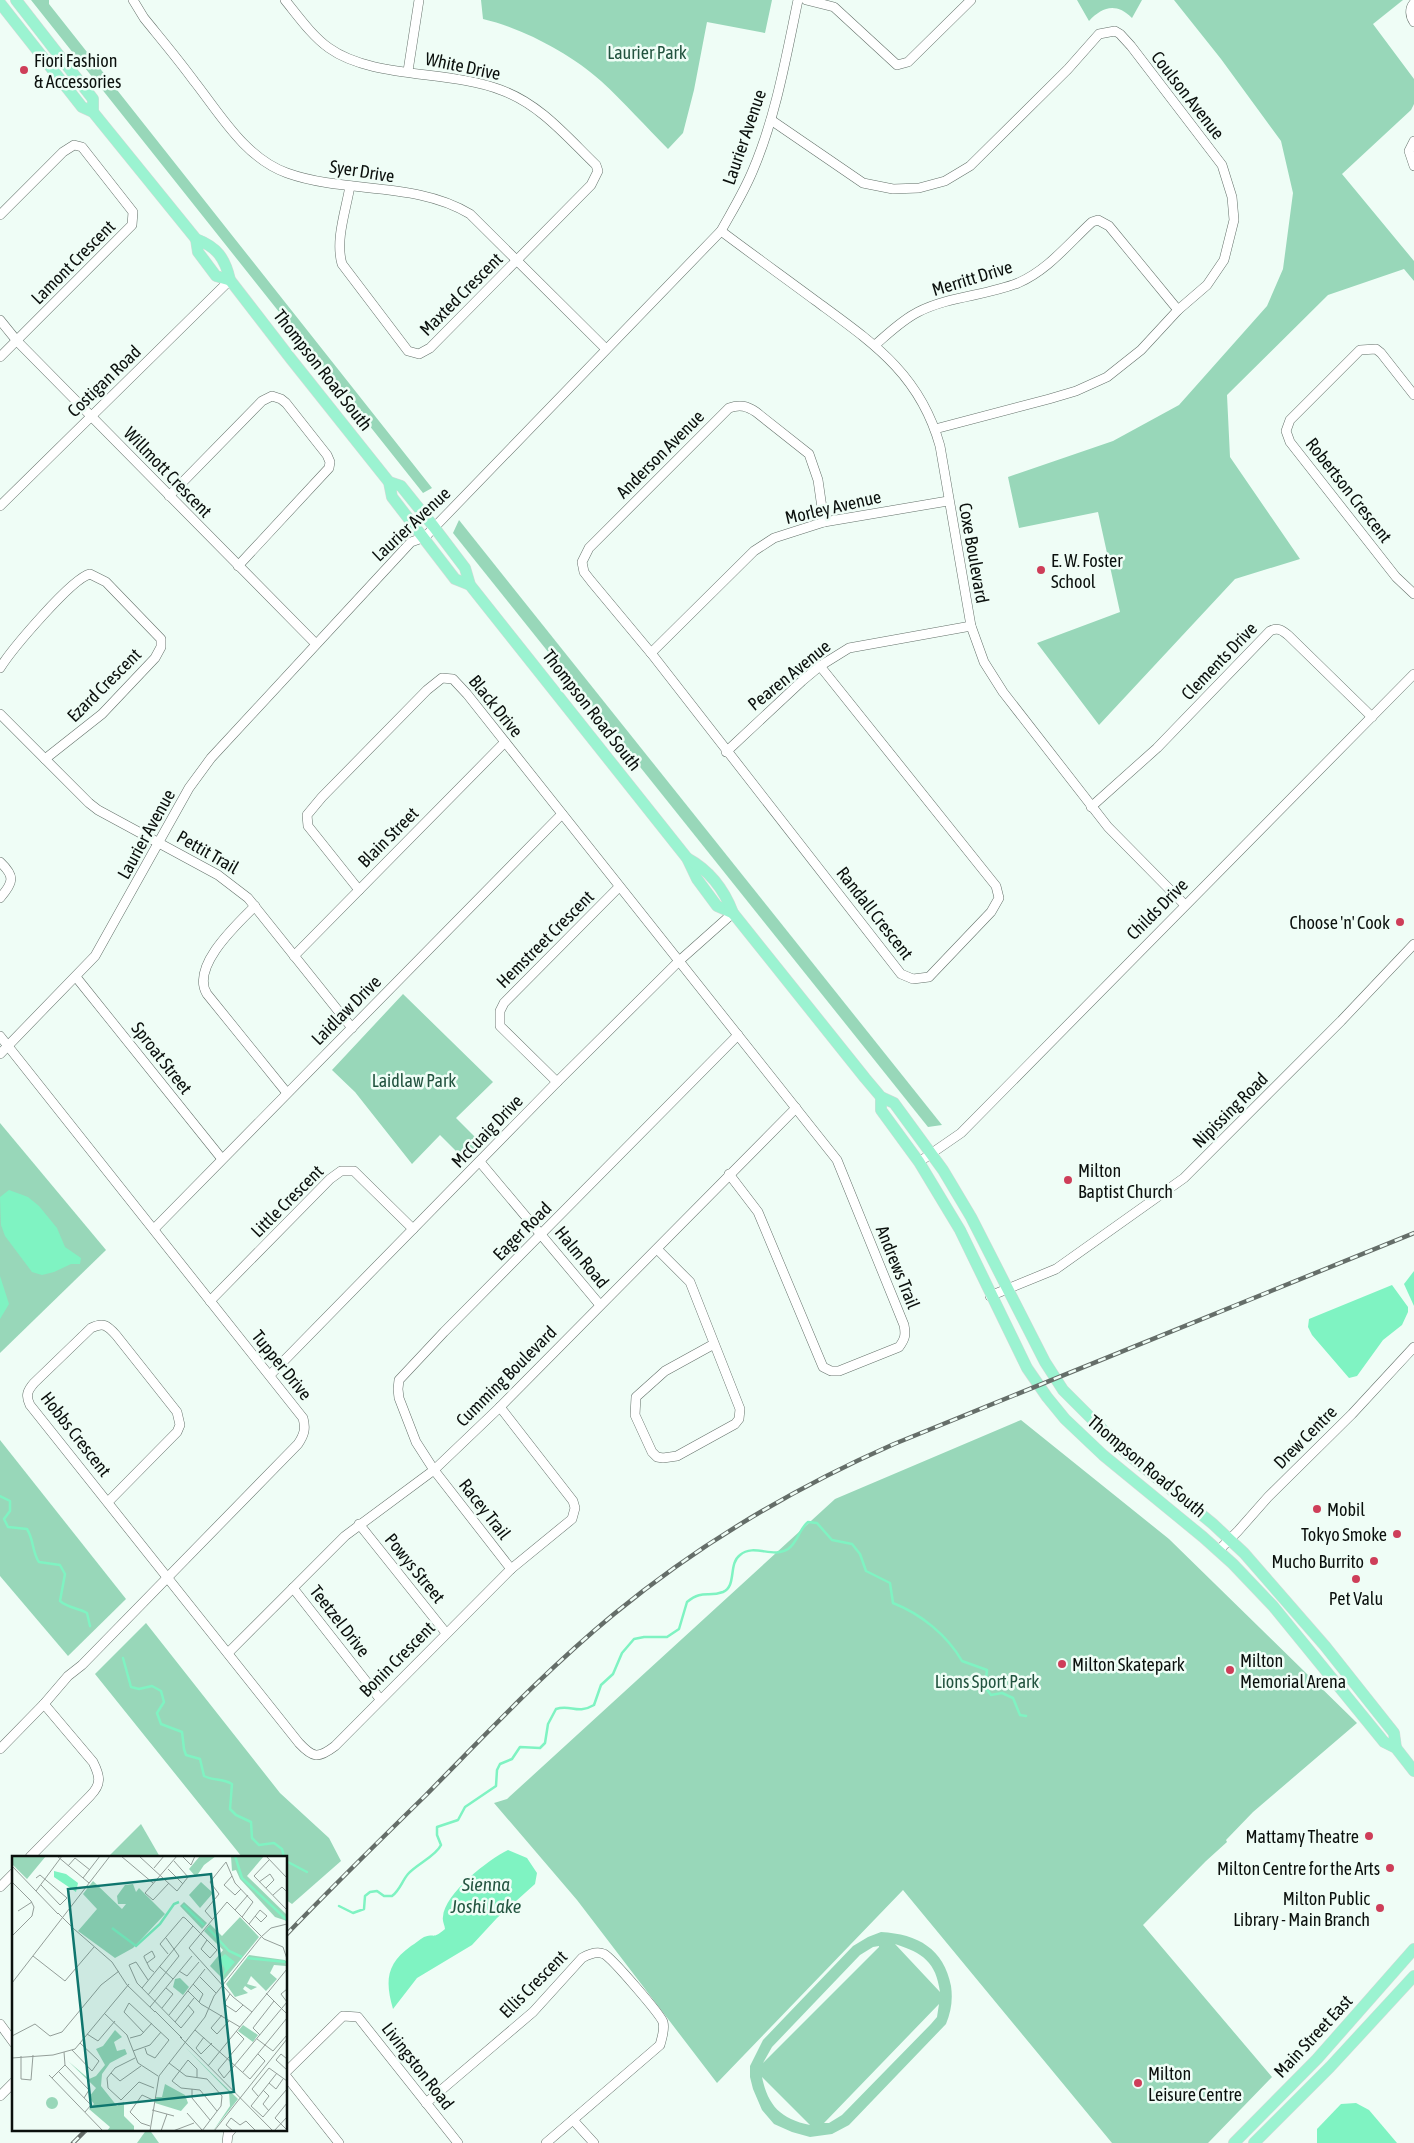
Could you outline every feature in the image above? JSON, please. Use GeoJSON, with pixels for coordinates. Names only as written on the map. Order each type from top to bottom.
{"type":"FeatureCollection","features":[{"type":"Feature","properties":{"kind":"main road","name":"Thompson Road South"},"geometry":{"type":"LineString","coordinates":[[16,0],[93,99],[93,112]]}},
{"type":"Feature","properties":{"kind":"main road","name":"Thompson Road South"},"geometry":{"type":"LineString","coordinates":[[0,3],[82,107],[93,112],[196,239],[198,252],[216,276],[230,280],[389,482],[392,496],[455,579],[470,585]]}},
{"type":"Feature","properties":{"kind":"main road","name":"Thompson Road South"},"geometry":{"type":"LineString","coordinates":[[389,482],[400,486],[434,527],[465,568],[470,585],[687,858],[697,879],[717,906],[733,913],[881,1097],[894,1103],[932,1154],[971,1217],[1045,1362],[1062,1390],[1124,1452],[1244,1553],[1318,1639],[1394,1733],[1396,1748]]}},
{"type":"Feature","properties":{"kind":"main road","name":"Thompson Road South"},"geometry":{"type":"LineString","coordinates":[[881,1097],[881,1110],[919,1162],[960,1230],[990,1296],[1027,1368],[1047,1397],[1103,1456],[1219,1550],[1273,1606],[1384,1742],[1396,1748],[1414,1772]]}},
{"type":"Feature","properties":{"kind":"main road","name":"Main Street East"},"geometry":{"type":"LineString","coordinates":[[1234,2143],[1317,2059],[1414,1949]]}},
{"type":"Feature","properties":{"kind":"main road","name":"Main Street East"},"geometry":{"type":"LineString","coordinates":[[1254,2143],[1330,2066],[1414,1976]]}},
{"type":"Feature","properties":{"kind":"street","name":"Syer Drive"},"geometry":{"type":"LineString","coordinates":[[134,0],[144,18],[231,129],[255,154],[271,166],[286,173],[350,186],[425,196],[458,206],[470,214],[518,260],[606,350]]}},
{"type":"Feature","properties":{"kind":"street","name":"White Drive"},"geometry":{"type":"LineString","coordinates":[[285,0],[302,21],[328,47],[359,63],[486,84],[514,95],[535,107],[596,165],[597,177],[591,185],[518,260]]}},
{"type":"Feature","properties":{"kind":"street"},"geometry":{"type":"LineString","coordinates":[[408,71],[419,0]]}},
{"type":"Feature","properties":{"kind":"street","name":"Laurier Avenue"},"geometry":{"type":"LineString","coordinates":[[0,1054],[95,956],[190,788],[211,758],[411,542],[425,537],[721,231],[740,199],[753,170],[770,120],[798,0]]}},
{"type":"Feature","properties":{"kind":"street"},"geometry":{"type":"LineString","coordinates":[[806,0],[834,7],[897,65],[908,62],[971,0]]}},
{"type":"Feature","properties":{"kind":"street"},"geometry":{"type":"LineString","coordinates":[[1414,3],[1410,10],[1410,17],[1414,22]]}},
{"type":"Feature","properties":{"kind":"street","name":"Coulson Avenue"},"geometry":{"type":"LineString","coordinates":[[770,120],[863,183],[893,189],[919,188],[945,181],[970,166],[1068,69],[1099,34],[1109,31],[1120,34],[1222,165],[1232,197],[1234,220],[1224,260],[1207,285],[1178,310],[1141,350],[1107,377],[1076,391],[935,428]]}},
{"type":"Feature","properties":{"kind":"street"},"geometry":{"type":"LineString","coordinates":[[1414,141],[1410,152],[1414,166]]}},
{"type":"Feature","properties":{"kind":"street","name":"Lamont Crescent"},"geometry":{"type":"LineString","coordinates":[[0,215],[63,152],[74,145],[82,147],[133,212],[132,225],[18,341]]}},
{"type":"Feature","properties":{"kind":"street","name":"Maxted Crescent"},"geometry":{"type":"LineString","coordinates":[[350,186],[340,251],[342,264],[411,353],[415,355],[424,353],[518,260]]}},
{"type":"Feature","properties":{"kind":"street","name":"Merritt Drive"},"geometry":{"type":"LineString","coordinates":[[875,345],[900,324],[919,312],[947,302],[1017,283],[1043,269],[1092,222],[1098,220],[1109,226],[1178,310]]}},
{"type":"Feature","properties":{"kind":"street","name":"Coxe Boulevard"},"geometry":{"type":"LineString","coordinates":[[721,231],[875,345],[910,383],[925,407],[935,428],[940,446],[971,626],[984,662],[1003,692],[1091,807],[1128,849],[1184,904]]}},
{"type":"Feature","properties":{"kind":"street","name":"Costigan Road"},"geometry":{"type":"LineString","coordinates":[[0,506],[230,280]]}},
{"type":"Feature","properties":{"kind":"street","name":"Willmott Crescent"},"geometry":{"type":"LineString","coordinates":[[0,320],[91,417],[316,644]]}},
{"type":"Feature","properties":{"kind":"street"},"geometry":{"type":"LineString","coordinates":[[0,357],[18,341]]}},
{"type":"Feature","properties":{"kind":"street","name":"Robertson Crescent"},"geometry":{"type":"LineString","coordinates":[[1414,395],[1381,353],[1376,349],[1360,350],[1290,420],[1286,430],[1290,442],[1396,577],[1414,594]]}},
{"type":"Feature","properties":{"kind":"street"},"geometry":{"type":"LineString","coordinates":[[169,496],[262,401],[272,396],[286,403],[327,455],[330,462],[328,468],[238,566]]}},
{"type":"Feature","properties":{"kind":"street","name":"Anderson Avenue"},"geometry":{"type":"LineString","coordinates":[[651,653],[590,581],[584,572],[582,562],[590,548],[729,408],[738,405],[747,406],[809,454],[818,480],[824,522]]}},
{"type":"Feature","properties":{"kind":"street","name":"Morley Avenue"},"geometry":{"type":"LineString","coordinates":[[651,653],[754,550],[774,538],[824,522],[948,501]]}},
{"type":"Feature","properties":{"kind":"street","name":"Ezard Crescent"},"geometry":{"type":"LineString","coordinates":[[0,668],[26,633],[78,579],[90,574],[106,582],[161,640],[161,647],[155,658],[102,714],[45,759]]}},
{"type":"Feature","properties":{"kind":"street","name":"Pearen Avenue"},"geometry":{"type":"LineString","coordinates":[[726,752],[820,666],[849,648],[971,626]]}},
{"type":"Feature","properties":{"kind":"street","name":"Clements Drive"},"geometry":{"type":"LineString","coordinates":[[1091,807],[1157,748],[1270,631],[1275,629],[1280,629],[1289,636],[1372,717]]}},
{"type":"Feature","properties":{"kind":"street","name":"Randall Crescent"},"geometry":{"type":"LineString","coordinates":[[651,653],[726,752],[901,974],[913,979],[929,977],[991,912],[1000,898],[996,886],[820,666]]}},
{"type":"Feature","properties":{"kind":"street","name":"Childs Drive"},"geometry":{"type":"LineString","coordinates":[[919,1162],[960,1133],[1184,904],[1414,674]]}},
{"type":"Feature","properties":{"kind":"street","name":"Black Drive"},"geometry":{"type":"LineString","coordinates":[[359,890],[308,826],[307,815],[322,796],[427,690],[442,678],[453,679],[679,961]]}},
{"type":"Feature","properties":{"kind":"street","name":"Pettit Trail"},"geometry":{"type":"LineString","coordinates":[[0,714],[98,810],[228,881],[248,898],[352,1028]]}},
{"type":"Feature","properties":{"kind":"street","name":"Blain Street"},"geometry":{"type":"LineString","coordinates":[[294,956],[505,742]]}},
{"type":"Feature","properties":{"kind":"street","name":"Laidlaw Drive"},"geometry":{"type":"LineString","coordinates":[[154,1229],[562,814]]}},
{"type":"Feature","properties":{"kind":"street"},"geometry":{"type":"LineString","coordinates":[[0,862],[12,878],[0,898]]}},
{"type":"Feature","properties":{"kind":"street","name":"Hemstreet Crescent"},"geometry":{"type":"LineString","coordinates":[[557,1082],[500,1026],[500,1011],[504,1003],[619,887]]}},
{"type":"Feature","properties":{"kind":"street"},"geometry":{"type":"LineString","coordinates":[[255,906],[225,936],[205,970],[202,983],[210,998],[287,1093]]}},
{"type":"Feature","properties":{"kind":"street","name":"McCuaig Drive"},"geometry":{"type":"LineString","coordinates":[[270,1375],[557,1082],[679,961],[733,913]]}},
{"type":"Feature","properties":{"kind":"street","name":"Nipissing Road"},"geometry":{"type":"LineString","coordinates":[[990,1296],[1056,1269],[1184,1178],[1341,1021],[1414,944]]}},
{"type":"Feature","properties":{"kind":"street","name":"Andrews Trail"},"geometry":{"type":"LineString","coordinates":[[679,961],[837,1160],[904,1325],[906,1332],[904,1340],[899,1346],[839,1371],[830,1371],[823,1367],[758,1212],[729,1174]]}},
{"type":"Feature","properties":{"kind":"street","name":"Sproat Street"},"geometry":{"type":"LineString","coordinates":[[76,977],[222,1159]]}},
{"type":"Feature","properties":{"kind":"street","name":"Eager Road"},"geometry":{"type":"LineString","coordinates":[[434,1470],[416,1442],[400,1398],[399,1380],[444,1332],[738,1035]]}},
{"type":"Feature","properties":{"kind":"street","name":"Tupper Drive"},"geometry":{"type":"LineString","coordinates":[[0,1036],[304,1418],[306,1427],[303,1436],[294,1449],[82,1665],[68,1676],[44,1704],[0,1749]]}},
{"type":"Feature","properties":{"kind":"street","name":"Cumming Boulevard"},"geometry":{"type":"LineString","coordinates":[[228,1653],[344,1536],[434,1470],[500,1407],[796,1108]]}},
{"type":"Feature","properties":{"kind":"street","name":"Halm Road"},"geometry":{"type":"LineString","coordinates":[[480,1162],[600,1305]]}},
{"type":"Feature","properties":{"kind":"street","name":"Little Crescent"},"geometry":{"type":"LineString","coordinates":[[210,1301],[330,1179],[341,1171],[354,1171],[413,1229]]}},
{"type":"Feature","properties":{"kind":"street"},"geometry":{"type":"LineString","coordinates":[[657,1249],[690,1282],[740,1410],[739,1419],[729,1427],[677,1456],[669,1459],[657,1457],[652,1452],[635,1415],[636,1397],[665,1371],[714,1344]]}},
{"type":"Feature","properties":{"kind":"street","name":"Hobbs Crescent"},"geometry":{"type":"LineString","coordinates":[[108,1502],[177,1432],[180,1425],[177,1412],[108,1326],[102,1324],[91,1328],[41,1376],[28,1390],[27,1398],[108,1502],[168,1578]]}},
{"type":"Feature","properties":{"kind":"street","name":"Drew Centre"},"geometry":{"type":"LineString","coordinates":[[1219,1550],[1268,1497],[1330,1438],[1414,1347]]}},
{"type":"Feature","properties":{"kind":"street","name":"Bonin Crescent"},"geometry":{"type":"LineString","coordinates":[[168,1578],[299,1743],[308,1753],[317,1756],[324,1754],[335,1746],[510,1569],[572,1519],[575,1508],[573,1501],[500,1407]]}},
{"type":"Feature","properties":{"kind":"street","name":"Racey Trail"},"geometry":{"type":"LineString","coordinates":[[434,1470],[510,1569]]}},
{"type":"Feature","properties":{"kind":"street","name":"Powys Street"},"geometry":{"type":"LineString","coordinates":[[359,1524],[446,1633]]}},
{"type":"Feature","properties":{"kind":"street","name":"Teetzel Drive"},"geometry":{"type":"LineString","coordinates":[[293,1588],[380,1699]]}},
{"type":"Feature","properties":{"kind":"street"},"geometry":{"type":"LineString","coordinates":[[31,1856],[97,1789],[100,1782],[99,1773],[93,1762],[44,1704]]}},
{"type":"Feature","properties":{"kind":"street"},"geometry":{"type":"LineString","coordinates":[[0,1887],[12,1875]]}},
{"type":"Feature","properties":{"kind":"street","name":"Ellis Crescent"},"geometry":{"type":"LineString","coordinates":[[426,2103],[532,2012],[582,1958],[591,1953],[603,1953],[616,1963],[661,2018],[664,2032],[660,2045],[546,2143]]}},
{"type":"Feature","properties":{"kind":"street","name":"Livingston Road"},"geometry":{"type":"LineString","coordinates":[[288,2070],[343,2016],[358,2017],[458,2143]]}},
{"type":"Feature","properties":{"kind":"street"},"geometry":{"type":"LineString","coordinates":[[0,2024],[12,2040]]}},
{"type":"Feature","properties":{"kind":"street"},"geometry":{"type":"LineString","coordinates":[[288,2079],[339,2143]]}},
{"type":"Feature","properties":{"kind":"street"},"geometry":{"type":"LineString","coordinates":[[0,2096],[12,2084]]}},
{"type":"Feature","properties":{"kind":"street"},"geometry":{"type":"LineString","coordinates":[[574,2120],[594,2143]]}},
{"type":"Feature","properties":{"kind":"street"},"geometry":{"type":"LineString","coordinates":[[226,2143],[231,2130]]}},
{"type":"Feature","properties":{"kind":"green space"},"geometry":{"type":"Polygon","coordinates":[[[31,0],[49,0],[49,4],[432,488],[423,493],[31,0]]]}},
{"type":"Feature","properties":{"kind":"green space","name":"Laurier Park"},"geometry":{"type":"Polygon","coordinates":[[[481,0],[772,0],[765,33],[707,22],[694,90],[683,133],[668,149],[610,89],[575,61],[530,35],[483,19],[481,0]]]}},
{"type":"Feature","properties":{"kind":"green space"},"geometry":{"type":"Polygon","coordinates":[[[1077,0],[1142,0],[1132,18],[1120,10],[1109,8],[1099,12],[1089,21],[1077,0]]]}},
{"type":"Feature","properties":{"kind":"green space"},"geometry":{"type":"Polygon","coordinates":[[[1174,0],[1403,0],[1373,24],[1414,79],[1414,104],[1411,110],[1342,174],[1414,261],[1414,281],[1404,269],[1328,295],[1227,395],[1230,457],[1300,559],[1235,579],[1099,725],[1037,643],[1120,612],[1098,512],[1019,528],[1008,477],[1113,441],[1179,405],[1267,306],[1283,269],[1293,193],[1281,141],[1221,59],[1174,0]]]}},
{"type":"Feature","properties":{"kind":"green space"},"geometry":{"type":"Polygon","coordinates":[[[459,520],[942,1125],[928,1127],[453,533],[459,520]]]}},
{"type":"Feature","properties":{"kind":"green space","name":"Laidlaw Park"},"geometry":{"type":"Polygon","coordinates":[[[403,994],[493,1082],[456,1118],[480,1142],[464,1159],[440,1135],[412,1164],[355,1092],[332,1070],[403,994]]]}},
{"type":"Feature","properties":{"kind":"green space"},"geometry":{"type":"Polygon","coordinates":[[[0,1123],[106,1250],[0,1353],[0,1123]]]}},
{"type":"Feature","properties":{"kind":"green space","name":"Lions Sport Park"},"geometry":{"type":"Polygon","coordinates":[[[1021,1420],[1169,1539],[1357,1723],[1253,1812],[1226,1840],[1227,1842],[1143,1925],[1272,2077],[1208,2143],[1112,2143],[903,1890],[717,2083],[577,1900],[494,1803],[507,1799],[835,1499],[1021,1420]]]}},
{"type":"Feature","properties":{"kind":"green space"},"geometry":{"type":"Polygon","coordinates":[[[0,1440],[126,1599],[68,1656],[0,1576],[0,1440]]]}},
{"type":"Feature","properties":{"kind":"green space"},"geometry":{"type":"Polygon","coordinates":[[[146,1623],[280,1793],[329,1838],[341,1861],[292,1904],[288,1901],[288,1856],[241,1856],[95,1674],[146,1623]]]}},
{"type":"Feature","properties":{"kind":"green space"},"geometry":{"type":"Polygon","coordinates":[[[141,1824],[159,1856],[109,1856],[141,1824]]]}},
{"type":"Feature","properties":{"kind":"green space"},"geometry":{"type":"Polygon","coordinates":[[[881,1932],[907,1936],[918,1940],[936,1953],[948,1973],[951,1986],[951,2006],[946,2024],[849,2125],[832,2134],[810,2137],[774,2124],[762,2110],[750,2077],[750,2066],[763,2040],[853,1946],[881,1932]],[[895,1944],[940,1992],[935,1973],[926,1960],[913,1951],[895,1944]],[[879,1946],[873,1947],[860,1955],[772,2047],[763,2063],[879,1946]],[[939,2004],[824,2123],[829,2123],[842,2115],[931,2024],[937,2017],[939,2004]],[[762,2077],[768,2096],[777,2110],[791,2119],[810,2125],[762,2077]]]}},
{"type":"Feature","properties":{"kind":"green space"},"geometry":{"type":"Polygon","coordinates":[[[146,2130],[150,2130],[159,2143],[137,2143],[146,2130]]]}},
{"type":"Feature","properties":{"kind":"water"},"geometry":{"type":"Polygon","coordinates":[[[9,1190],[28,1197],[39,1206],[57,1228],[65,1247],[81,1258],[80,1264],[71,1264],[42,1275],[32,1272],[5,1236],[1,1225],[0,1197],[9,1190]]]}},
{"type":"Feature","properties":{"kind":"water"},"geometry":{"type":"Polygon","coordinates":[[[1414,1271],[1414,1306],[1404,1284],[1414,1271]]]}},
{"type":"Feature","properties":{"kind":"water"},"geometry":{"type":"Polygon","coordinates":[[[0,1276],[9,1304],[0,1319],[0,1276]]]}},
{"type":"Feature","properties":{"kind":"water"},"geometry":{"type":"Polygon","coordinates":[[[1392,1285],[1408,1307],[1408,1312],[1402,1325],[1383,1340],[1357,1376],[1349,1378],[1312,1335],[1308,1327],[1309,1319],[1392,1285]]]}},
{"type":"Feature","properties":{"kind":"water","name":"Sienna Joshi Lake"},"geometry":{"type":"Polygon","coordinates":[[[508,1850],[527,1858],[537,1873],[535,1884],[497,1918],[472,1945],[417,1978],[393,2009],[389,1990],[392,1966],[403,1953],[422,1938],[436,1935],[445,1929],[443,1917],[445,1908],[451,1898],[479,1869],[508,1850]]]}},
{"type":"Feature","properties":{"kind":"water"},"geometry":{"type":"Polygon","coordinates":[[[1356,2103],[1369,2110],[1397,2143],[1317,2143],[1317,2129],[1341,2104],[1356,2103]]]}},
{"type":"Feature","properties":{"kind":"waterway"},"geometry":{"type":"LineString","coordinates":[[0,1496],[10,1501],[10,1511],[4,1519],[8,1527],[27,1529],[39,1562],[60,1565],[65,1574],[60,1601],[87,1613],[90,1626]]}},
{"type":"Feature","properties":{"kind":"waterway"},"geometry":{"type":"LineString","coordinates":[[339,1906],[353,1913],[364,1909],[365,1896],[370,1892],[377,1891],[384,1896],[392,1896],[408,1874],[439,1849],[441,1845],[437,1835],[437,1827],[458,1820],[465,1807],[496,1786],[497,1770],[500,1764],[512,1759],[520,1747],[540,1748],[545,1743],[548,1724],[556,1709],[583,1709],[594,1705],[601,1685],[613,1674],[622,1653],[634,1639],[667,1637],[679,1629],[687,1602],[697,1596],[718,1594],[727,1589],[730,1585],[734,1564],[740,1555],[751,1550],[782,1552],[794,1543],[802,1528],[808,1522],[817,1523],[832,1540],[852,1544],[860,1554],[866,1571],[890,1583],[893,1603],[913,1613],[932,1626],[956,1651],[962,1661],[987,1670],[985,1687],[991,1695],[1002,1693],[1013,1698],[1020,1715],[1026,1716]]}},
{"type":"Feature","properties":{"kind":"waterway"},"geometry":{"type":"LineString","coordinates":[[123,1658],[131,1687],[139,1689],[152,1686],[161,1691],[164,1702],[157,1713],[161,1724],[182,1732],[186,1755],[200,1759],[204,1776],[232,1784],[230,1809],[236,1815],[251,1822],[252,1838],[259,1845],[274,1843],[282,1849],[284,1856]]}},
{"type":"Feature","properties":{"kind":"waterway"},"geometry":{"type":"LineString","coordinates":[[288,1862],[307,1872]]}},
{"type":"Feature","properties":{"kind":"railway"},"geometry":{"type":"LineString","coordinates":[[288,1933],[518,1702],[589,1635],[646,1588],[748,1519],[820,1479],[894,1444],[1414,1233]]}},
{"type":"Feature","properties":{"kind":"railway"},"geometry":{"type":"LineString","coordinates":[[73,2143],[86,2130]]}},
{"type":"Feature","properties":{"kind":"place","name":"Fiori Fashion & Accessories"},"geometry":{"type":"Point","coordinates":[24,70]}},
{"type":"Feature","properties":{"kind":"place","name":"E. W. Foster School"},"geometry":{"type":"Point","coordinates":[1041,570]}},
{"type":"Feature","properties":{"kind":"place","name":"Choose 'n' Cook"},"geometry":{"type":"Point","coordinates":[1400,922]}},
{"type":"Feature","properties":{"kind":"place","name":"Milton Baptist Church"},"geometry":{"type":"Point","coordinates":[1068,1180]}},
{"type":"Feature","properties":{"kind":"place","name":"Mobil"},"geometry":{"type":"Point","coordinates":[1317,1509]}},
{"type":"Feature","properties":{"kind":"place","name":"Tokyo Smoke"},"geometry":{"type":"Point","coordinates":[1397,1534]}},
{"type":"Feature","properties":{"kind":"place","name":"Mucho Burrito"},"geometry":{"type":"Point","coordinates":[1374,1561]}},
{"type":"Feature","properties":{"kind":"place","name":"Pet Valu"},"geometry":{"type":"Point","coordinates":[1356,1579]}},
{"type":"Feature","properties":{"kind":"place","name":"Milton Skatepark"},"geometry":{"type":"Point","coordinates":[1062,1664]}},
{"type":"Feature","properties":{"kind":"place","name":"Milton Memorial Arena"},"geometry":{"type":"Point","coordinates":[1230,1670]}},
{"type":"Feature","properties":{"kind":"place","name":"Mattamy Theatre"},"geometry":{"type":"Point","coordinates":[1369,1836]}},
{"type":"Feature","properties":{"kind":"place","name":"Milton Centre for the Arts"},"geometry":{"type":"Point","coordinates":[1390,1868]}},
{"type":"Feature","properties":{"kind":"place","name":"Milton Public Library - Main Branch"},"geometry":{"type":"Point","coordinates":[1380,1908]}},
{"type":"Feature","properties":{"kind":"place","name":"Milton Leisure Centre"},"geometry":{"type":"Point","coordinates":[1138,2083]}}]}
